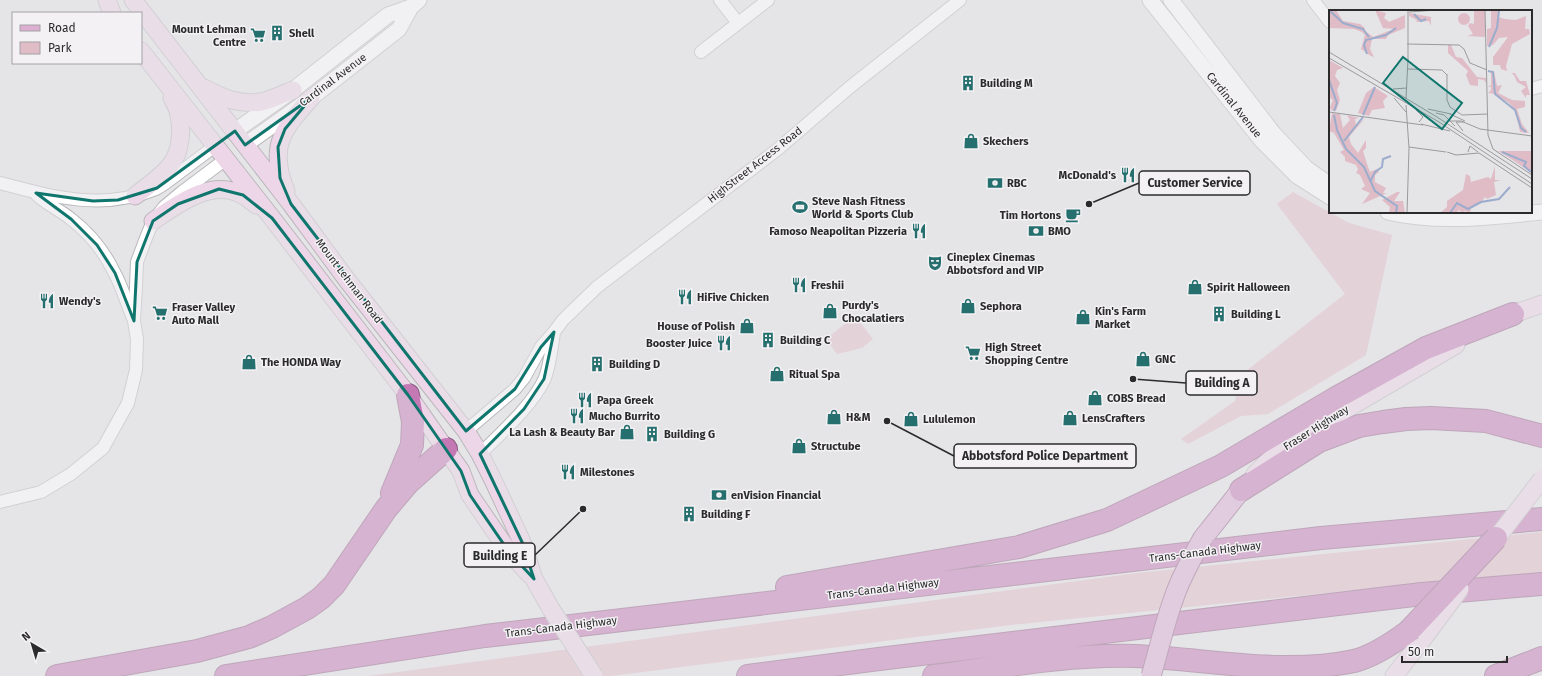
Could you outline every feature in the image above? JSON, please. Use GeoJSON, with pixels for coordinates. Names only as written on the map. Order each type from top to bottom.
{"type":"FeatureCollection","features":[{"type":"Feature","properties":{"kind":"highway"},"geometry":{"type":"LineString","coordinates":[[485,636],[1019,547],[1107,520],[1221,466],[1336,398],[1426,348],[1512,314]]}},
{"type":"Feature","properties":{"kind":"highway"},"geometry":{"type":"LineString","coordinates":[[386,509],[412,445],[413,422],[408,395]]}},
{"type":"Feature","properties":{"kind":"highway"},"geometry":{"type":"LineString","coordinates":[[1241,490],[1320,440],[1359,426],[1383,422],[1431,418],[1486,421],[1542,436]]}},
{"type":"Feature","properties":{"kind":"highway"},"geometry":{"type":"LineString","coordinates":[[57,676],[197,651],[249,637],[293,616],[321,598],[334,585],[386,509],[408,483],[446,449]]}},
{"type":"Feature","properties":{"kind":"highway","name":"Trans-Canada Highway"},"geometry":{"type":"LineString","coordinates":[[226,676],[485,636],[1321,538],[1542,519]]}},
{"type":"Feature","properties":{"kind":"highway"},"geometry":{"type":"LineString","coordinates":[[934,676],[1052,661],[1102,657],[1135,656],[1287,671],[1321,669],[1355,661],[1418,633],[1496,538]]}},
{"type":"Feature","properties":{"kind":"highway"},"geometry":{"type":"LineString","coordinates":[[748,676],[1422,594],[1542,584]]}},
{"type":"Feature","properties":{"kind":"highway"},"geometry":{"type":"LineString","coordinates":[[1496,676],[1542,658]]}},
{"type":"Feature","properties":{"kind":"main road"},"geometry":{"type":"LineString","coordinates":[[107,0],[112,12]]}},
{"type":"Feature","properties":{"kind":"main road","name":"Mount Lehman Road"},"geometry":{"type":"LineString","coordinates":[[133,0],[291,204],[347,280],[466,431],[480,454],[522,542],[534,579]]}},
{"type":"Feature","properties":{"kind":"main road","name":"Mount Lehman Road"},"geometry":{"type":"LineString","coordinates":[[142,51],[408,395],[461,471],[470,495],[510,552],[534,579],[573,645],[594,676]]}},
{"type":"Feature","properties":{"kind":"main road"},"geometry":{"type":"LineString","coordinates":[[135,196],[155,180],[172,162],[179,146],[181,130],[179,114],[166,83]]}},
{"type":"Feature","properties":{"kind":"main road"},"geometry":{"type":"LineString","coordinates":[[200,86],[217,96],[240,103],[262,102],[293,90]]}},
{"type":"Feature","properties":{"kind":"main road"},"geometry":{"type":"LineString","coordinates":[[291,204],[280,178],[278,147],[285,129],[311,98]]}},
{"type":"Feature","properties":{"kind":"main road"},"geometry":{"type":"LineString","coordinates":[[215,146],[240,138]]}},
{"type":"Feature","properties":{"kind":"main road"},"geometry":{"type":"LineString","coordinates":[[226,159],[240,138]]}},
{"type":"Feature","properties":{"kind":"main road"},"geometry":{"type":"LineString","coordinates":[[153,221],[193,196],[219,189],[230,190],[243,195],[272,218]]}},
{"type":"Feature","properties":{"kind":"main road","name":"Fraser Highway"},"geometry":{"type":"LineString","coordinates":[[1151,676],[1178,588],[1203,538],[1241,490],[1267,462],[1292,441],[1427,361],[1512,314],[1542,304]]}},
{"type":"Feature","properties":{"kind":"main road"},"geometry":{"type":"LineString","coordinates":[[446,449],[466,431]]}},
{"type":"Feature","properties":{"kind":"main road"},"geometry":{"type":"LineString","coordinates":[[461,471],[480,454]]}},
{"type":"Feature","properties":{"kind":"main road"},"geometry":{"type":"LineString","coordinates":[[1496,538],[1542,479]]}},
{"type":"Feature","properties":{"kind":"main road"},"geometry":{"type":"LineString","coordinates":[[1394,676],[1418,633]]}},
{"type":"Feature","properties":{"kind":"street"},"geometry":{"type":"LineString","coordinates":[[720,0],[738,23]]}},
{"type":"Feature","properties":{"kind":"street"},"geometry":{"type":"LineString","coordinates":[[701,52],[768,0]]}},
{"type":"Feature","properties":{"kind":"street","name":"HighStreet Access Road"},"geometry":{"type":"LineString","coordinates":[[466,431],[515,388],[524,378],[540,347],[563,320],[597,287],[778,148],[850,87],[960,0]]}},
{"type":"Feature","properties":{"kind":"street","name":"Cardinal Avenue"},"geometry":{"type":"LineString","coordinates":[[1150,0],[1262,140],[1297,176],[1329,196]]}},
{"type":"Feature","properties":{"kind":"street","name":"Cardinal Avenue"},"geometry":{"type":"LineString","coordinates":[[1171,0],[1273,133],[1306,168],[1329,184]]}},
{"type":"Feature","properties":{"kind":"street"},"geometry":{"type":"LineString","coordinates":[[1313,0],[1329,21]]}},
{"type":"Feature","properties":{"kind":"street","name":"Cardinal Avenue"},"geometry":{"type":"LineString","coordinates":[[240,138],[293,90],[388,15],[415,3]]}},
{"type":"Feature","properties":{"kind":"street","name":"Cardinal Avenue"},"geometry":{"type":"LineString","coordinates":[[240,138],[311,98],[399,29],[415,3]]}},
{"type":"Feature","properties":{"kind":"street"},"geometry":{"type":"LineString","coordinates":[[1532,89],[1542,86]]}},
{"type":"Feature","properties":{"kind":"street"},"geometry":{"type":"LineString","coordinates":[[0,183],[36,193],[93,201],[118,200],[157,188],[215,146]]}},
{"type":"Feature","properties":{"kind":"street"},"geometry":{"type":"LineString","coordinates":[[0,502],[42,492],[71,474],[103,448],[128,403],[136,370],[137,339],[134,320],[137,262],[153,221],[164,207],[226,159]]}},
{"type":"Feature","properties":{"kind":"street"},"geometry":{"type":"LineString","coordinates":[[36,193],[43,200],[71,219],[97,245],[107,258],[115,273],[134,320]]}},
{"type":"Feature","properties":{"kind":"street"},"geometry":{"type":"LineString","coordinates":[[1532,213],[1542,212]]}},
{"type":"Feature","properties":{"kind":"street"},"geometry":{"type":"LineString","coordinates":[[1392,213],[1404,216],[1443,220],[1530,213]]}},
{"type":"Feature","properties":{"kind":"street"},"geometry":{"type":"LineString","coordinates":[[480,454],[524,409],[544,379],[551,352],[554,332]]}},
{"type":"Feature","properties":{"kind":"highlighted area"},"geometry":{"type":"Polygon","coordinates":[[[311,98],[285,129],[278,147],[280,178],[291,204],[466,431],[515,389],[541,347],[554,332],[544,379],[524,409],[480,454],[522,542],[534,579],[509,552],[470,495],[461,471],[408,395],[272,218],[243,195],[219,189],[178,204],[153,221],[137,262],[134,321],[115,273],[97,245],[71,219],[36,193],[93,201],[118,200],[157,188],[235,131],[245,145],[311,98]]]}},
{"type":"Feature","properties":{"kind":"green space"},"geometry":{"type":"Polygon","coordinates":[[[1293,192],[1349,223],[1392,235],[1366,355],[1268,414],[1241,416],[1188,444],[1181,439],[1235,401],[1241,375],[1345,294],[1277,204],[1293,192]]]}},
{"type":"Feature","properties":{"kind":"green space"},"geometry":{"type":"Polygon","coordinates":[[[855,316],[873,339],[862,348],[837,354],[826,339],[855,316]]]}},
{"type":"Feature","properties":{"kind":"green space"},"geometry":{"type":"Polygon","coordinates":[[[1542,532],[1542,573],[1433,582],[1002,626],[611,676],[369,676],[1137,573],[1542,532]]]}},
{"type":"Feature","properties":{"kind":"place","name":"Shell"},"geometry":{"type":"Point","coordinates":[277,33]}},
{"type":"Feature","properties":{"kind":"place","name":"Mount Lehman Centre"},"geometry":{"type":"Point","coordinates":[258,35]}},
{"type":"Feature","properties":{"kind":"place","name":"Building M"},"geometry":{"type":"Point","coordinates":[968,83]}},
{"type":"Feature","properties":{"kind":"place","name":"Skechers"},"geometry":{"type":"Point","coordinates":[971,141]}},
{"type":"Feature","properties":{"kind":"place","name":"McDonald's"},"geometry":{"type":"Point","coordinates":[1128,175]}},
{"type":"Feature","properties":{"kind":"place","name":"RBC"},"geometry":{"type":"Point","coordinates":[995,183]}},
{"type":"Feature","properties":{"kind":"place","name":"Customer Service"},"geometry":{"type":"Point","coordinates":[1089,204]}},
{"type":"Feature","properties":{"kind":"place","name":"Steve Nash Fitness World & Sports Club"},"geometry":{"type":"Point","coordinates":[800,207]}},
{"type":"Feature","properties":{"kind":"place","name":"Tim Hortons"},"geometry":{"type":"Point","coordinates":[1073,215]}},
{"type":"Feature","properties":{"kind":"place","name":"Famoso Neapolitan Pizzeria"},"geometry":{"type":"Point","coordinates":[919,231]}},
{"type":"Feature","properties":{"kind":"place","name":"BMO"},"geometry":{"type":"Point","coordinates":[1036,231]}},
{"type":"Feature","properties":{"kind":"place","name":"Cineplex Cinemas Abbotsford and VIP"},"geometry":{"type":"Point","coordinates":[935,263]}},
{"type":"Feature","properties":{"kind":"place","name":"Freshii"},"geometry":{"type":"Point","coordinates":[799,285]}},
{"type":"Feature","properties":{"kind":"place","name":"Spirit Halloween"},"geometry":{"type":"Point","coordinates":[1195,287]}},
{"type":"Feature","properties":{"kind":"place","name":"HiFive Chicken"},"geometry":{"type":"Point","coordinates":[685,297]}},
{"type":"Feature","properties":{"kind":"place","name":"Wendy's"},"geometry":{"type":"Point","coordinates":[47,301]}},
{"type":"Feature","properties":{"kind":"place","name":"Sephora"},"geometry":{"type":"Point","coordinates":[968,306]}},
{"type":"Feature","properties":{"kind":"place","name":"Purdy's Chocalatiers"},"geometry":{"type":"Point","coordinates":[830,311]}},
{"type":"Feature","properties":{"kind":"place","name":"Fraser Valley Auto Mall"},"geometry":{"type":"Point","coordinates":[160,313]}},
{"type":"Feature","properties":{"kind":"place","name":"Building L"},"geometry":{"type":"Point","coordinates":[1219,314]}},
{"type":"Feature","properties":{"kind":"place","name":"Kin's Farm Market"},"geometry":{"type":"Point","coordinates":[1083,317]}},
{"type":"Feature","properties":{"kind":"place","name":"House of Polish"},"geometry":{"type":"Point","coordinates":[747,326]}},
{"type":"Feature","properties":{"kind":"place","name":"Building C"},"geometry":{"type":"Point","coordinates":[768,340]}},
{"type":"Feature","properties":{"kind":"place","name":"Booster Juice"},"geometry":{"type":"Point","coordinates":[724,343]}},
{"type":"Feature","properties":{"kind":"place","name":"High Street Shopping Centre"},"geometry":{"type":"Point","coordinates":[973,353]}},
{"type":"Feature","properties":{"kind":"place","name":"GNC"},"geometry":{"type":"Point","coordinates":[1143,359]}},
{"type":"Feature","properties":{"kind":"place","name":"The HONDA Way"},"geometry":{"type":"Point","coordinates":[249,362]}},
{"type":"Feature","properties":{"kind":"place","name":"Building D"},"geometry":{"type":"Point","coordinates":[597,364]}},
{"type":"Feature","properties":{"kind":"place","name":"Ritual Spa"},"geometry":{"type":"Point","coordinates":[777,374]}},
{"type":"Feature","properties":{"kind":"place","name":"Building A"},"geometry":{"type":"Point","coordinates":[1133,379]}},
{"type":"Feature","properties":{"kind":"place","name":"COBS Bread"},"geometry":{"type":"Point","coordinates":[1095,398]}},
{"type":"Feature","properties":{"kind":"place","name":"Papa Greek"},"geometry":{"type":"Point","coordinates":[585,400]}},
{"type":"Feature","properties":{"kind":"place","name":"Mucho Burrito"},"geometry":{"type":"Point","coordinates":[577,416]}},
{"type":"Feature","properties":{"kind":"place","name":"H&M"},"geometry":{"type":"Point","coordinates":[834,417]}},
{"type":"Feature","properties":{"kind":"place","name":"LensCrafters"},"geometry":{"type":"Point","coordinates":[1070,418]}},
{"type":"Feature","properties":{"kind":"place","name":"Lululemon"},"geometry":{"type":"Point","coordinates":[911,419]}},
{"type":"Feature","properties":{"kind":"place","name":"Abbotsford Police Department"},"geometry":{"type":"Point","coordinates":[887,421]}},
{"type":"Feature","properties":{"kind":"place","name":"La Lash & Beauty Bar"},"geometry":{"type":"Point","coordinates":[627,432]}},
{"type":"Feature","properties":{"kind":"place","name":"Building G"},"geometry":{"type":"Point","coordinates":[652,434]}},
{"type":"Feature","properties":{"kind":"place","name":"Structube"},"geometry":{"type":"Point","coordinates":[799,446]}},
{"type":"Feature","properties":{"kind":"place","name":"Milestones"},"geometry":{"type":"Point","coordinates":[568,472]}},
{"type":"Feature","properties":{"kind":"place","name":"enVision Financial"},"geometry":{"type":"Point","coordinates":[719,495]}},
{"type":"Feature","properties":{"kind":"place","name":"Building E"},"geometry":{"type":"Point","coordinates":[583,509]}},
{"type":"Feature","properties":{"kind":"place","name":"Building F"},"geometry":{"type":"Point","coordinates":[689,514]}}]}
